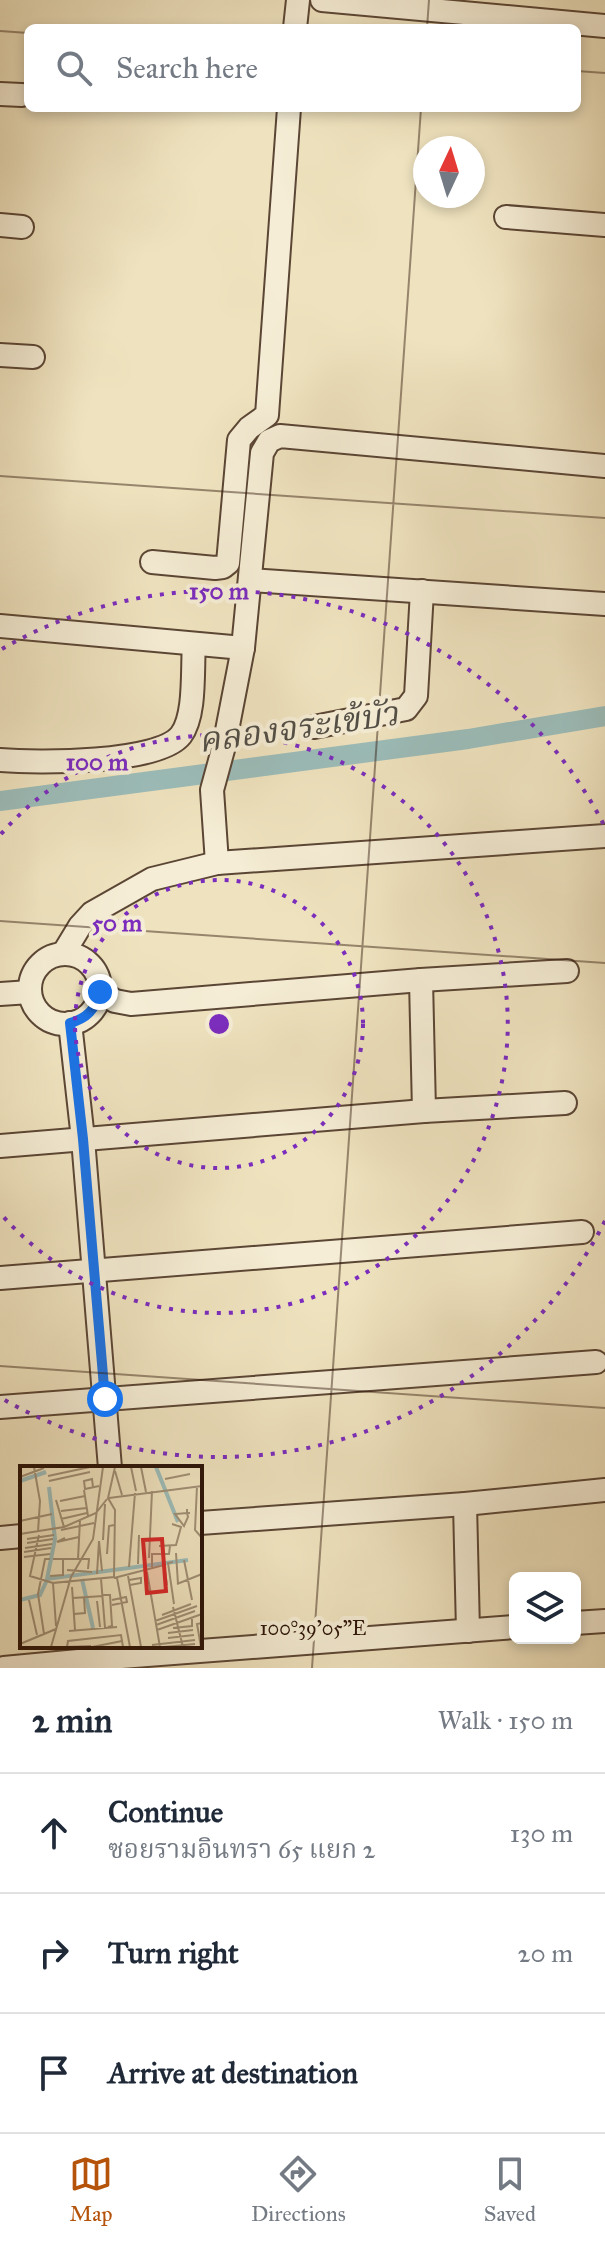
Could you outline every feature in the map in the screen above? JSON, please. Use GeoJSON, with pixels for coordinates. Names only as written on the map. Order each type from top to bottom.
{"type":"FeatureCollection","features":[{"type":"Feature","properties":{"kind":"street"},"geometry":{"type":"LineString","coordinates":[[295,24],[298,0]]}},
{"type":"Feature","properties":{"kind":"street"},"geometry":{"type":"LineString","coordinates":[[322,0],[605,26]]}},
{"type":"Feature","properties":{"kind":"street"},"geometry":{"type":"LineString","coordinates":[[152,562],[215,568],[228,563],[239,440],[267,415],[289,112]]}},
{"type":"Feature","properties":{"kind":"street"},"geometry":{"type":"LineString","coordinates":[[506,217],[605,225]]}},
{"type":"Feature","properties":{"kind":"street"},"geometry":{"type":"LineString","coordinates":[[0,355],[33,357]]}},
{"type":"Feature","properties":{"kind":"street"},"geometry":{"type":"LineString","coordinates":[[217,863],[212,790],[243,648],[262,453],[269,441],[280,436],[605,466]]}},
{"type":"Feature","properties":{"kind":"street"},"geometry":{"type":"LineString","coordinates":[[250,580],[605,604]]}},
{"type":"Feature","properties":{"kind":"street"},"geometry":{"type":"LineString","coordinates":[[314,727],[406,709],[412,703],[416,696],[422,591]]}},
{"type":"Feature","properties":{"kind":"street"},"geometry":{"type":"LineString","coordinates":[[0,626],[243,648]]}},
{"type":"Feature","properties":{"kind":"street"},"geometry":{"type":"LineString","coordinates":[[0,760],[90,761],[159,749],[180,737],[190,718],[194,644]]}},
{"type":"Feature","properties":{"kind":"street"},"geometry":{"type":"LineString","coordinates":[[63,954],[92,913],[152,879],[217,863],[605,836]]}},
{"type":"Feature","properties":{"kind":"street"},"geometry":{"type":"LineString","coordinates":[[63,954],[86,961],[99,980],[100,992],[91,1013],[70,1023],[48,1019],[39,1012],[30,992],[35,971],[43,962],[63,954]]}},
{"type":"Feature","properties":{"kind":"street"},"geometry":{"type":"LineString","coordinates":[[100,992],[115,1001],[131,1004],[567,971]]}},
{"type":"Feature","properties":{"kind":"street"},"geometry":{"type":"LineString","coordinates":[[421,980],[424,1111]]}},
{"type":"Feature","properties":{"kind":"street"},"geometry":{"type":"LineString","coordinates":[[0,994],[30,992]]}},
{"type":"Feature","properties":{"kind":"street"},"geometry":{"type":"LineString","coordinates":[[70,1023],[83,1139],[110,1466]]}},
{"type":"Feature","properties":{"kind":"street"},"geometry":{"type":"LineString","coordinates":[[0,1146],[424,1111],[565,1103]]}},
{"type":"Feature","properties":{"kind":"street"},"geometry":{"type":"LineString","coordinates":[[0,1278],[582,1232]]}},
{"type":"Feature","properties":{"kind":"street"},"geometry":{"type":"LineString","coordinates":[[0,1407],[596,1362]]}},
{"type":"Feature","properties":{"kind":"street"},"geometry":{"type":"LineString","coordinates":[[202,1523],[465,1504],[605,1490]]}},
{"type":"Feature","properties":{"kind":"street"},"geometry":{"type":"LineString","coordinates":[[465,1504],[468,1631]]}},
{"type":"Feature","properties":{"kind":"street"},"geometry":{"type":"LineString","coordinates":[[0,1538],[20,1536]]}},
{"type":"Feature","properties":{"kind":"street"},"geometry":{"type":"LineString","coordinates":[[581,1623],[605,1621]]}},
{"type":"Feature","properties":{"kind":"street"},"geometry":{"type":"LineString","coordinates":[[4,1668],[509,1628]]}},
{"type":"Feature","properties":{"kind":"waterway","name":"คลองจระเข้บัว"},"geometry":{"type":"LineString","coordinates":[[0,801],[468,739],[605,716]]}},
{"type":"Feature","properties":{"kind":"route"},"geometry":{"type":"LineString","coordinates":[[100,992],[91,1013],[70,1023],[105,1399]]}}]}
